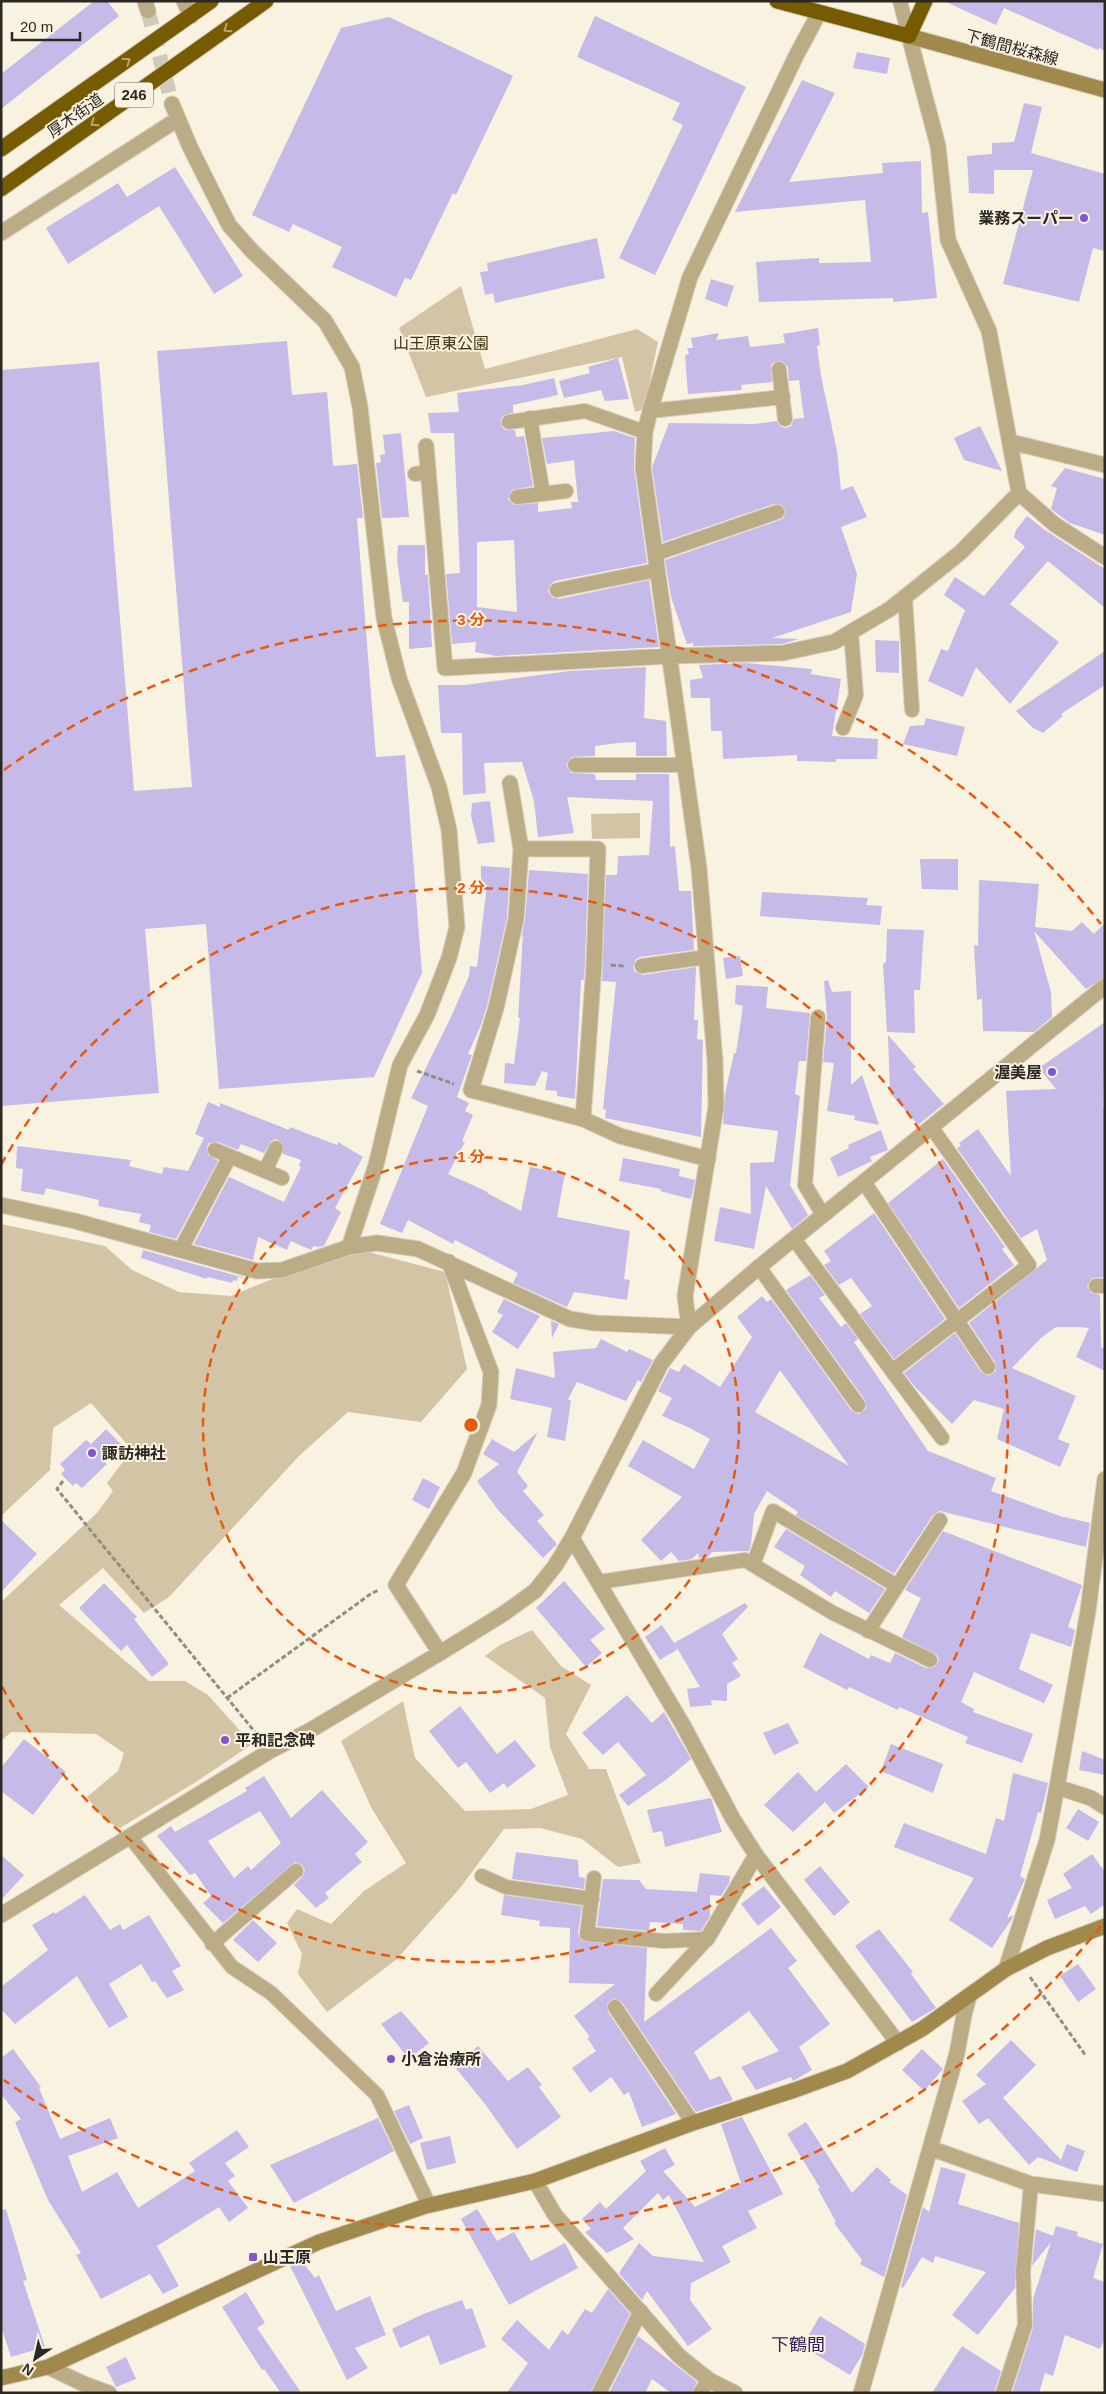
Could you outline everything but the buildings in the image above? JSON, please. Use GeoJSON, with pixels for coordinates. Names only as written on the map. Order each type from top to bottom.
{"type":"FeatureCollection","features":[{"type":"Feature","properties":{"kind":"highway","name":"厚木街道"},"geometry":{"type":"LineString","coordinates":[[1,149],[211,1]]}},
{"type":"Feature","properties":{"kind":"highway","name":"厚木街道"},"geometry":{"type":"LineString","coordinates":[[1,189],[266,1]]}},
{"type":"Feature","properties":{"kind":"highway"},"geometry":{"type":"LineString","coordinates":[[777,1],[909,36],[925,1]]}},
{"type":"Feature","properties":{"kind":"street"},"geometry":{"type":"LineString","coordinates":[[184,1],[191,16]]}},
{"type":"Feature","properties":{"kind":"street"},"geometry":{"type":"LineString","coordinates":[[689,1327],[685,1296],[716,1107],[715,1060],[699,868],[683,765],[670,656],[643,467],[645,432],[690,277],[796,56],[819,13]]}},
{"type":"Feature","properties":{"kind":"street"},"geometry":{"type":"LineString","coordinates":[[909,36],[938,146],[948,240],[989,331],[1019,493],[1054,524],[1105,557]]}},
{"type":"Feature","properties":{"kind":"street","name":"下鶴間桜森線"},"geometry":{"type":"LineString","coordinates":[[909,36],[1105,90]]}},
{"type":"Feature","properties":{"kind":"street"},"geometry":{"type":"LineString","coordinates":[[172,104],[210,190],[229,226],[252,251],[325,321],[352,367],[360,407],[384,618],[399,678],[440,787],[449,830],[457,926],[449,958],[427,1015],[400,1065],[376,1165],[350,1247]]}},
{"type":"Feature","properties":{"kind":"street"},"geometry":{"type":"LineString","coordinates":[[1,233],[178,119]]}},
{"type":"Feature","properties":{"kind":"street"},"geometry":{"type":"LineString","coordinates":[[1011,442],[1105,464]]}},
{"type":"Feature","properties":{"kind":"street"},"geometry":{"type":"LineString","coordinates":[[426,446],[422,473],[445,668],[783,652],[834,642],[890,609],[962,552],[1019,493]]}},
{"type":"Feature","properties":{"kind":"street"},"geometry":{"type":"LineString","coordinates":[[510,783],[521,849],[516,919],[496,1008],[471,1090],[582,1120],[620,1136],[708,1159]]}},
{"type":"Feature","properties":{"kind":"street"},"geometry":{"type":"LineString","coordinates":[[521,849],[598,849],[594,965],[582,1120]]}},
{"type":"Feature","properties":{"kind":"street"},"geometry":{"type":"LineString","coordinates":[[1,1915],[131,1838],[270,1752],[440,1653],[503,1614],[534,1591],[554,1566],[572,1538],[662,1364],[689,1327],[759,1266],[932,1128],[1105,986]]}},
{"type":"Feature","properties":{"kind":"street"},"geometry":{"type":"LineString","coordinates":[[1,1205],[76,1221],[257,1271],[282,1270],[350,1247],[377,1243],[418,1249],[570,1319],[596,1323],[689,1327]]}},
{"type":"Feature","properties":{"kind":"street"},"geometry":{"type":"LineString","coordinates":[[440,1653],[396,1585],[464,1473],[489,1405],[491,1372],[449,1262]]}},
{"type":"Feature","properties":{"kind":"street"},"geometry":{"type":"LineString","coordinates":[[1006,1969],[1047,1840],[1058,1787],[1088,1612],[1105,1479]]}},
{"type":"Feature","properties":{"kind":"street"},"geometry":{"type":"LineString","coordinates":[[572,1538],[600,1582],[683,1725],[733,1819],[756,1855],[898,2043]]}},
{"type":"Feature","properties":{"kind":"street"},"geometry":{"type":"LineString","coordinates":[[1058,1787],[1091,1798],[1105,1807]]}},
{"type":"Feature","properties":{"kind":"street"},"geometry":{"type":"LineString","coordinates":[[707,1939],[756,1855]]}},
{"type":"Feature","properties":{"kind":"street"},"geometry":{"type":"LineString","coordinates":[[1,2378],[48,2367],[319,2242],[428,2206],[535,2180],[693,2123],[847,2071],[898,2043],[1019,1961],[1068,1939],[1105,1926]]}},
{"type":"Feature","properties":{"kind":"street"},"geometry":{"type":"LineString","coordinates":[[861,2393],[957,2053],[969,1996]]}},
{"type":"Feature","properties":{"kind":"street"},"geometry":{"type":"LineString","coordinates":[[930,2148],[1032,2184],[1105,2194]]}},
{"type":"Feature","properties":{"kind":"street"},"geometry":{"type":"LineString","coordinates":[[535,2180],[554,2215],[679,2356],[709,2380],[734,2393]]}},
{"type":"Feature","properties":{"kind":"street"},"geometry":{"type":"LineString","coordinates":[[48,2367],[84,2384],[109,2393]]}},
{"type":"Feature","properties":{"kind":"lane"},"geometry":{"type":"LineString","coordinates":[[900,1],[909,36]]}},
{"type":"Feature","properties":{"kind":"lane"},"geometry":{"type":"LineString","coordinates":[[779,369],[786,419]]}},
{"type":"Feature","properties":{"kind":"lane"},"geometry":{"type":"LineString","coordinates":[[650,411],[783,397]]}},
{"type":"Feature","properties":{"kind":"lane"},"geometry":{"type":"LineString","coordinates":[[509,422],[585,411],[645,432]]}},
{"type":"Feature","properties":{"kind":"lane"},"geometry":{"type":"LineString","coordinates":[[530,418],[543,494]]}},
{"type":"Feature","properties":{"kind":"lane"},"geometry":{"type":"LineString","coordinates":[[518,496],[566,491]]}},
{"type":"Feature","properties":{"kind":"lane"},"geometry":{"type":"LineString","coordinates":[[655,554],[777,512]]}},
{"type":"Feature","properties":{"kind":"lane"},"geometry":{"type":"LineString","coordinates":[[557,590],[657,570]]}},
{"type":"Feature","properties":{"kind":"lane"},"geometry":{"type":"LineString","coordinates":[[905,597],[912,710]]}},
{"type":"Feature","properties":{"kind":"lane"},"geometry":{"type":"LineString","coordinates":[[843,728],[856,696],[851,632]]}},
{"type":"Feature","properties":{"kind":"lane"},"geometry":{"type":"LineString","coordinates":[[575,765],[683,765]]}},
{"type":"Feature","properties":{"kind":"lane"},"geometry":{"type":"LineString","coordinates":[[642,966],[706,957]]}},
{"type":"Feature","properties":{"kind":"lane"},"geometry":{"type":"LineString","coordinates":[[818,1017],[805,1185],[823,1215]]}},
{"type":"Feature","properties":{"kind":"lane"},"geometry":{"type":"LineString","coordinates":[[892,1371],[1029,1265],[932,1128]]}},
{"type":"Feature","properties":{"kind":"lane"},"geometry":{"type":"LineString","coordinates":[[265,1171],[276,1148]]}},
{"type":"Feature","properties":{"kind":"lane"},"geometry":{"type":"LineString","coordinates":[[215,1150],[282,1178]]}},
{"type":"Feature","properties":{"kind":"lane"},"geometry":{"type":"LineString","coordinates":[[181,1249],[230,1156]]}},
{"type":"Feature","properties":{"kind":"lane"},"geometry":{"type":"LineString","coordinates":[[864,1182],[988,1367]]}},
{"type":"Feature","properties":{"kind":"lane"},"geometry":{"type":"LineString","coordinates":[[794,1239],[942,1438]]}},
{"type":"Feature","properties":{"kind":"lane"},"geometry":{"type":"LineString","coordinates":[[759,1266],[858,1405]]}},
{"type":"Feature","properties":{"kind":"lane"},"geometry":{"type":"LineString","coordinates":[[753,1565],[773,1511],[896,1586]]}},
{"type":"Feature","properties":{"kind":"lane"},"geometry":{"type":"LineString","coordinates":[[868,1630],[940,1520]]}},
{"type":"Feature","properties":{"kind":"lane"},"geometry":{"type":"LineString","coordinates":[[600,1582],[745,1560],[834,1613],[930,1660]]}},
{"type":"Feature","properties":{"kind":"lane"},"geometry":{"type":"LineString","coordinates":[[131,1838],[212,1944],[232,1967],[271,1993],[377,2095],[428,2206]]}},
{"type":"Feature","properties":{"kind":"lane"},"geometry":{"type":"LineString","coordinates":[[212,1944],[296,1871]]}},
{"type":"Feature","properties":{"kind":"lane"},"geometry":{"type":"LineString","coordinates":[[482,1876],[506,1887],[592,1899]]}},
{"type":"Feature","properties":{"kind":"lane"},"geometry":{"type":"LineString","coordinates":[[594,1878],[587,1934],[664,1941],[707,1939]]}},
{"type":"Feature","properties":{"kind":"lane"},"geometry":{"type":"LineString","coordinates":[[656,1994],[707,1939]]}},
{"type":"Feature","properties":{"kind":"lane"},"geometry":{"type":"LineString","coordinates":[[615,2007],[693,2123]]}},
{"type":"Feature","properties":{"kind":"lane"},"geometry":{"type":"LineString","coordinates":[[1003,2393],[1025,2325],[1023,2272],[1032,2184]]}},
{"type":"Feature","properties":{"kind":"lane"},"geometry":{"type":"LineString","coordinates":[[599,2393],[641,2311]]}},
{"type":"Feature","properties":{"kind":"lane"},"geometry":{"type":"LineString","coordinates":[[700,2393],[709,2380]]}},
{"type":"Feature","properties":{"kind":"path"},"geometry":{"type":"LineString","coordinates":[[594,965],[642,966]]}},
{"type":"Feature","properties":{"kind":"path"},"geometry":{"type":"LineString","coordinates":[[400,1065],[471,1090]]}},
{"type":"Feature","properties":{"kind":"path"},"geometry":{"type":"LineString","coordinates":[[63,1481],[57,1489],[270,1752]]}},
{"type":"Feature","properties":{"kind":"path"},"geometry":{"type":"LineString","coordinates":[[227,1698],[372,1593],[396,1585]]}},
{"type":"Feature","properties":{"kind":"path"},"geometry":{"type":"LineString","coordinates":[[1019,1961],[1086,2056]]}},
{"type":"Feature","properties":{"kind":"green space","name":"山王原東公園"},"geometry":{"type":"Polygon","coordinates":[[[461,286],[485,369],[637,329],[658,342],[644,409],[635,412],[622,357],[426,397],[399,328],[461,286]]]}},
{"type":"Feature","properties":{"kind":"green space"},"geometry":{"type":"Polygon","coordinates":[[[640,813],[640,838],[592,839],[591,814],[640,813]]]}},
{"type":"Feature","properties":{"kind":"green space"},"geometry":{"type":"Polygon","coordinates":[[[1,1224],[105,1246],[132,1270],[179,1292],[231,1296],[349,1247],[445,1272],[467,1369],[421,1422],[348,1412],[299,1456],[169,1597],[144,1613],[103,1568],[59,1605],[149,1681],[185,1681],[208,1695],[252,1744],[199,1780],[120,1828],[104,1820],[87,1797],[118,1771],[124,1753],[96,1734],[11,1732],[1,1741],[1,1602],[97,1513],[113,1491],[107,1483],[132,1450],[91,1403],[53,1428],[50,1470],[1,1516],[1,1224]]]}},
{"type":"Feature","properties":{"kind":"green space"},"geometry":{"type":"Polygon","coordinates":[[[532,1630],[561,1666],[591,1685],[566,1734],[589,1769],[606,1769],[641,1863],[618,1867],[582,1839],[540,1828],[504,1829],[460,1888],[397,1959],[327,2012],[298,1974],[302,1954],[287,1923],[297,1909],[331,1924],[364,1891],[406,1863],[372,1809],[341,1741],[403,1701],[415,1758],[465,1811],[531,1809],[568,1795],[550,1747],[545,1698],[485,1656],[500,1645],[532,1630]]]}},
{"type":"Feature","properties":{"kind":"tunnel"},"geometry":{"type":"LineString","coordinates":[[148,11],[172,104]]}},
{"type":"Feature","properties":{"kind":"place","name":"業務スーパー"},"geometry":{"type":"Point","coordinates":[1084,218]}},
{"type":"Feature","properties":{"kind":"place","name":"渥美屋"},"geometry":{"type":"Point","coordinates":[1052,1072]}},
{"type":"Feature","properties":{"kind":"place","name":"諏訪神社"},"geometry":{"type":"Point","coordinates":[92,1453]}},
{"type":"Feature","properties":{"kind":"place","name":"平和記念碑"},"geometry":{"type":"Point","coordinates":[225,1740]}},
{"type":"Feature","properties":{"kind":"place","name":"小倉治療所"},"geometry":{"type":"Point","coordinates":[391,2059]}},
{"type":"Feature","properties":{"kind":"place","name":"山王原"},"geometry":{"type":"Point","coordinates":[253,2257]}},
{"type":"Feature","properties":{"kind":"district","name":"下鶴間"},"geometry":{"type":"Point","coordinates":[798,2345]}}]}
